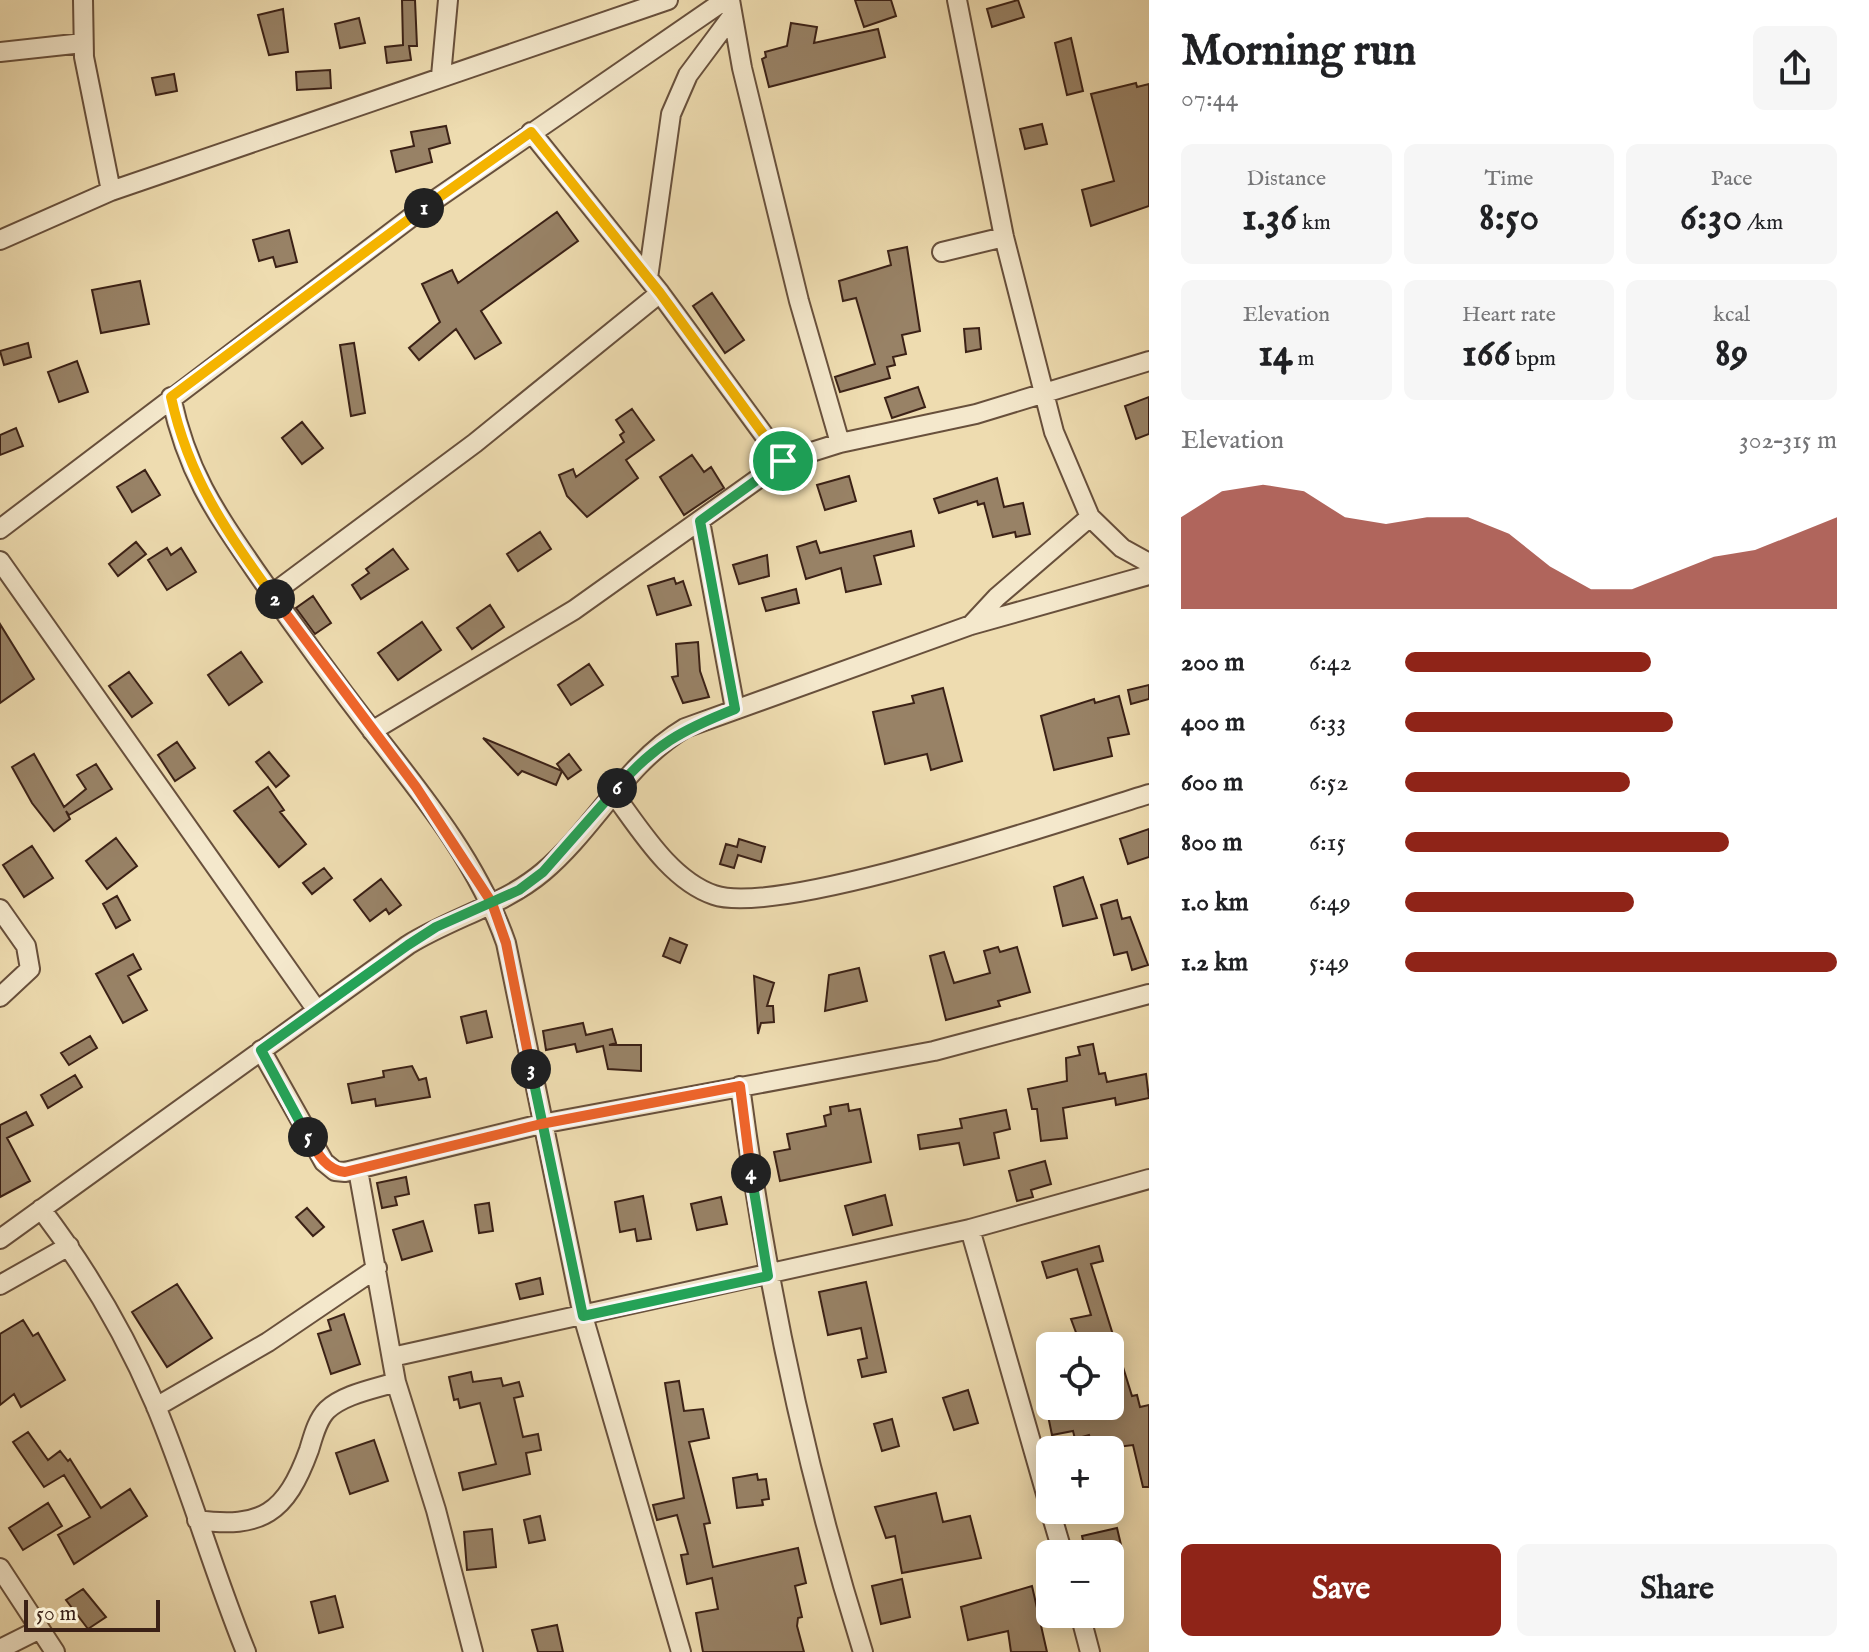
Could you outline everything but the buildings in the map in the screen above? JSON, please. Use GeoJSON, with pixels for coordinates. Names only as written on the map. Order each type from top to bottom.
{"type":"FeatureCollection","features":[{"type":"Feature","properties":{"kind":"street"},"geometry":{"type":"LineString","coordinates":[[83,0],[83,43],[111,191]]}},
{"type":"Feature","properties":{"kind":"street"},"geometry":{"type":"LineString","coordinates":[[441,76],[448,0]]}},
{"type":"Feature","properties":{"kind":"street"},"geometry":{"type":"LineString","coordinates":[[0,240],[111,191],[668,0]]}},
{"type":"Feature","properties":{"kind":"street"},"geometry":{"type":"LineString","coordinates":[[957,0],[1004,237],[1044,395],[1069,474],[1090,517],[1122,548],[1149,563]]}},
{"type":"Feature","properties":{"kind":"street"},"geometry":{"type":"LineString","coordinates":[[0,529],[171,397],[531,132],[729,5]]}},
{"type":"Feature","properties":{"kind":"street"},"geometry":{"type":"LineString","coordinates":[[272,594],[475,443],[654,285],[671,114],[688,75],[729,5]]}},
{"type":"Feature","properties":{"kind":"street"},"geometry":{"type":"LineString","coordinates":[[729,5],[799,301],[840,443]]}},
{"type":"Feature","properties":{"kind":"street"},"geometry":{"type":"LineString","coordinates":[[0,52],[83,43]]}},
{"type":"Feature","properties":{"kind":"street"},"geometry":{"type":"LineString","coordinates":[[531,132],[654,285],[783,461]]}},
{"type":"Feature","properties":{"kind":"street"},"geometry":{"type":"LineString","coordinates":[[942,252],[1004,237]]}},
{"type":"Feature","properties":{"kind":"street"},"geometry":{"type":"LineString","coordinates":[[372,731],[574,610],[783,461],[840,443],[908,430],[1044,395],[1149,361]]}},
{"type":"Feature","properties":{"kind":"street"},"geometry":{"type":"LineString","coordinates":[[171,397],[180,437],[202,493],[272,594],[416,787],[492,903],[513,972],[541,1124],[583,1316],[681,1652]]}},
{"type":"Feature","properties":{"kind":"street"},"geometry":{"type":"LineString","coordinates":[[971,625],[997,597],[1090,517]]}},
{"type":"Feature","properties":{"kind":"street"},"geometry":{"type":"LineString","coordinates":[[700,521],[735,709]]}},
{"type":"Feature","properties":{"kind":"street"},"geometry":{"type":"LineString","coordinates":[[0,561],[316,1009]]}},
{"type":"Feature","properties":{"kind":"street"},"geometry":{"type":"LineString","coordinates":[[0,1239],[316,1009],[436,927],[492,903],[543,872],[663,742],[685,728],[971,625],[1149,575]]}},
{"type":"Feature","properties":{"kind":"street"},"geometry":{"type":"LineString","coordinates":[[613,793],[675,869],[699,889],[739,901],[884,872],[1149,794]]}},
{"type":"Feature","properties":{"kind":"street"},"geometry":{"type":"LineString","coordinates":[[0,909],[30,959],[30,969],[0,997]]}},
{"type":"Feature","properties":{"kind":"street"},"geometry":{"type":"LineString","coordinates":[[261,1050],[324,1162],[335,1171],[358,1170],[541,1124],[934,1051],[1149,994]]}},
{"type":"Feature","properties":{"kind":"street"},"geometry":{"type":"LineString","coordinates":[[740,1086],[768,1276],[816,1479],[863,1652]]}},
{"type":"Feature","properties":{"kind":"street"},"geometry":{"type":"LineString","coordinates":[[358,1170],[396,1382],[436,1510],[473,1652]]}},
{"type":"Feature","properties":{"kind":"street"},"geometry":{"type":"LineString","coordinates":[[392,1357],[970,1229],[1149,1179]]}},
{"type":"Feature","properties":{"kind":"street"},"geometry":{"type":"LineString","coordinates":[[41,1209],[69,1246],[138,1366],[246,1652]]}},
{"type":"Feature","properties":{"kind":"street"},"geometry":{"type":"LineString","coordinates":[[970,1229],[1036,1460]]}},
{"type":"Feature","properties":{"kind":"street"},"geometry":{"type":"LineString","coordinates":[[0,1285],[69,1246]]}},
{"type":"Feature","properties":{"kind":"street"},"geometry":{"type":"LineString","coordinates":[[156,1407],[268,1342],[377,1268]]}},
{"type":"Feature","properties":{"kind":"street"},"geometry":{"type":"LineString","coordinates":[[197,1520],[233,1525],[247,1523],[269,1511],[289,1492],[300,1474],[318,1423],[328,1410],[348,1398],[396,1382]]}},
{"type":"Feature","properties":{"kind":"street"},"geometry":{"type":"LineString","coordinates":[[0,1568],[55,1652]]}},
{"type":"Feature","properties":{"kind":"street"},"geometry":{"type":"LineString","coordinates":[[1084,1628],[1090,1652]]}},
{"type":"Feature","properties":{"kind":"street"},"geometry":{"type":"LineString","coordinates":[[0,1649],[40,1629]]}},
{"type":"Feature","properties":{"kind":"route"},"geometry":{"type":"LineString","coordinates":[[783,461],[660,293],[531,132],[426,206],[171,397],[180,437],[202,493],[272,594],[416,787],[492,903],[506,943],[516,987],[541,1124],[583,1316],[768,1276],[740,1086],[541,1124],[345,1172],[335,1171],[324,1162],[261,1050],[436,927],[492,903],[519,890],[569,847],[639,763],[663,742],[685,728],[735,709],[700,521],[783,461]]}}]}
